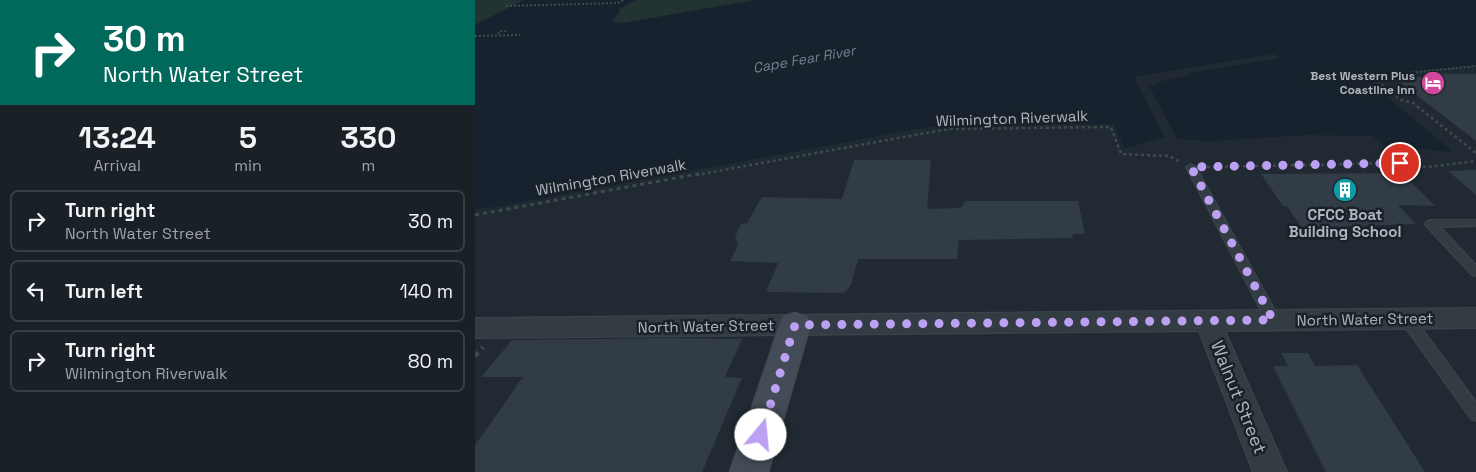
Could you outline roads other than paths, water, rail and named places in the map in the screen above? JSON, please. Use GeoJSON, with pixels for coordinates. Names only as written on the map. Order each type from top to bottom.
{"type":"FeatureCollection","features":[{"type":"Feature","properties":{"kind":"street","name":"North Water Street"},"geometry":{"type":"LineString","coordinates":[[475,328],[1476,318]]}},
{"type":"Feature","properties":{"kind":"street","name":"Walnut Street"},"geometry":{"type":"LineString","coordinates":[[1208,321],[1270,472]]}},
{"type":"Feature","properties":{"kind":"street"},"geometry":{"type":"LineString","coordinates":[[749,472],[795,325]]}},
{"type":"Feature","properties":{"kind":"lane"},"geometry":{"type":"LineString","coordinates":[[1191,167],[1273,320]]}},
{"type":"Feature","properties":{"kind":"lane"},"geometry":{"type":"LineString","coordinates":[[1476,223],[1430,224],[1476,272]]}},
{"type":"Feature","properties":{"kind":"lane"},"geometry":{"type":"LineString","coordinates":[[1407,318],[1476,414]]}},
{"type":"Feature","properties":{"kind":"water","name":"Cape Fear River"},"geometry":{"type":"Polygon","coordinates":[[[524,0],[636,0],[619,9],[620,11],[613,19],[613,22],[623,23],[756,0],[1476,0],[1476,65],[1362,76],[1451,150],[1449,152],[1383,145],[1373,136],[1309,135],[1209,141],[1161,138],[1124,149],[1114,124],[933,126],[496,207],[475,209],[475,25],[524,0]]]}},
{"type":"Feature","properties":{"kind":"place","name":"Best Western Plus Coastline Inn"},"geometry":{"type":"Point","coordinates":[1433,83]}},
{"type":"Feature","properties":{"kind":"place","name":"CFCC Boat Building School"},"geometry":{"type":"Point","coordinates":[1345,190]}}]}
